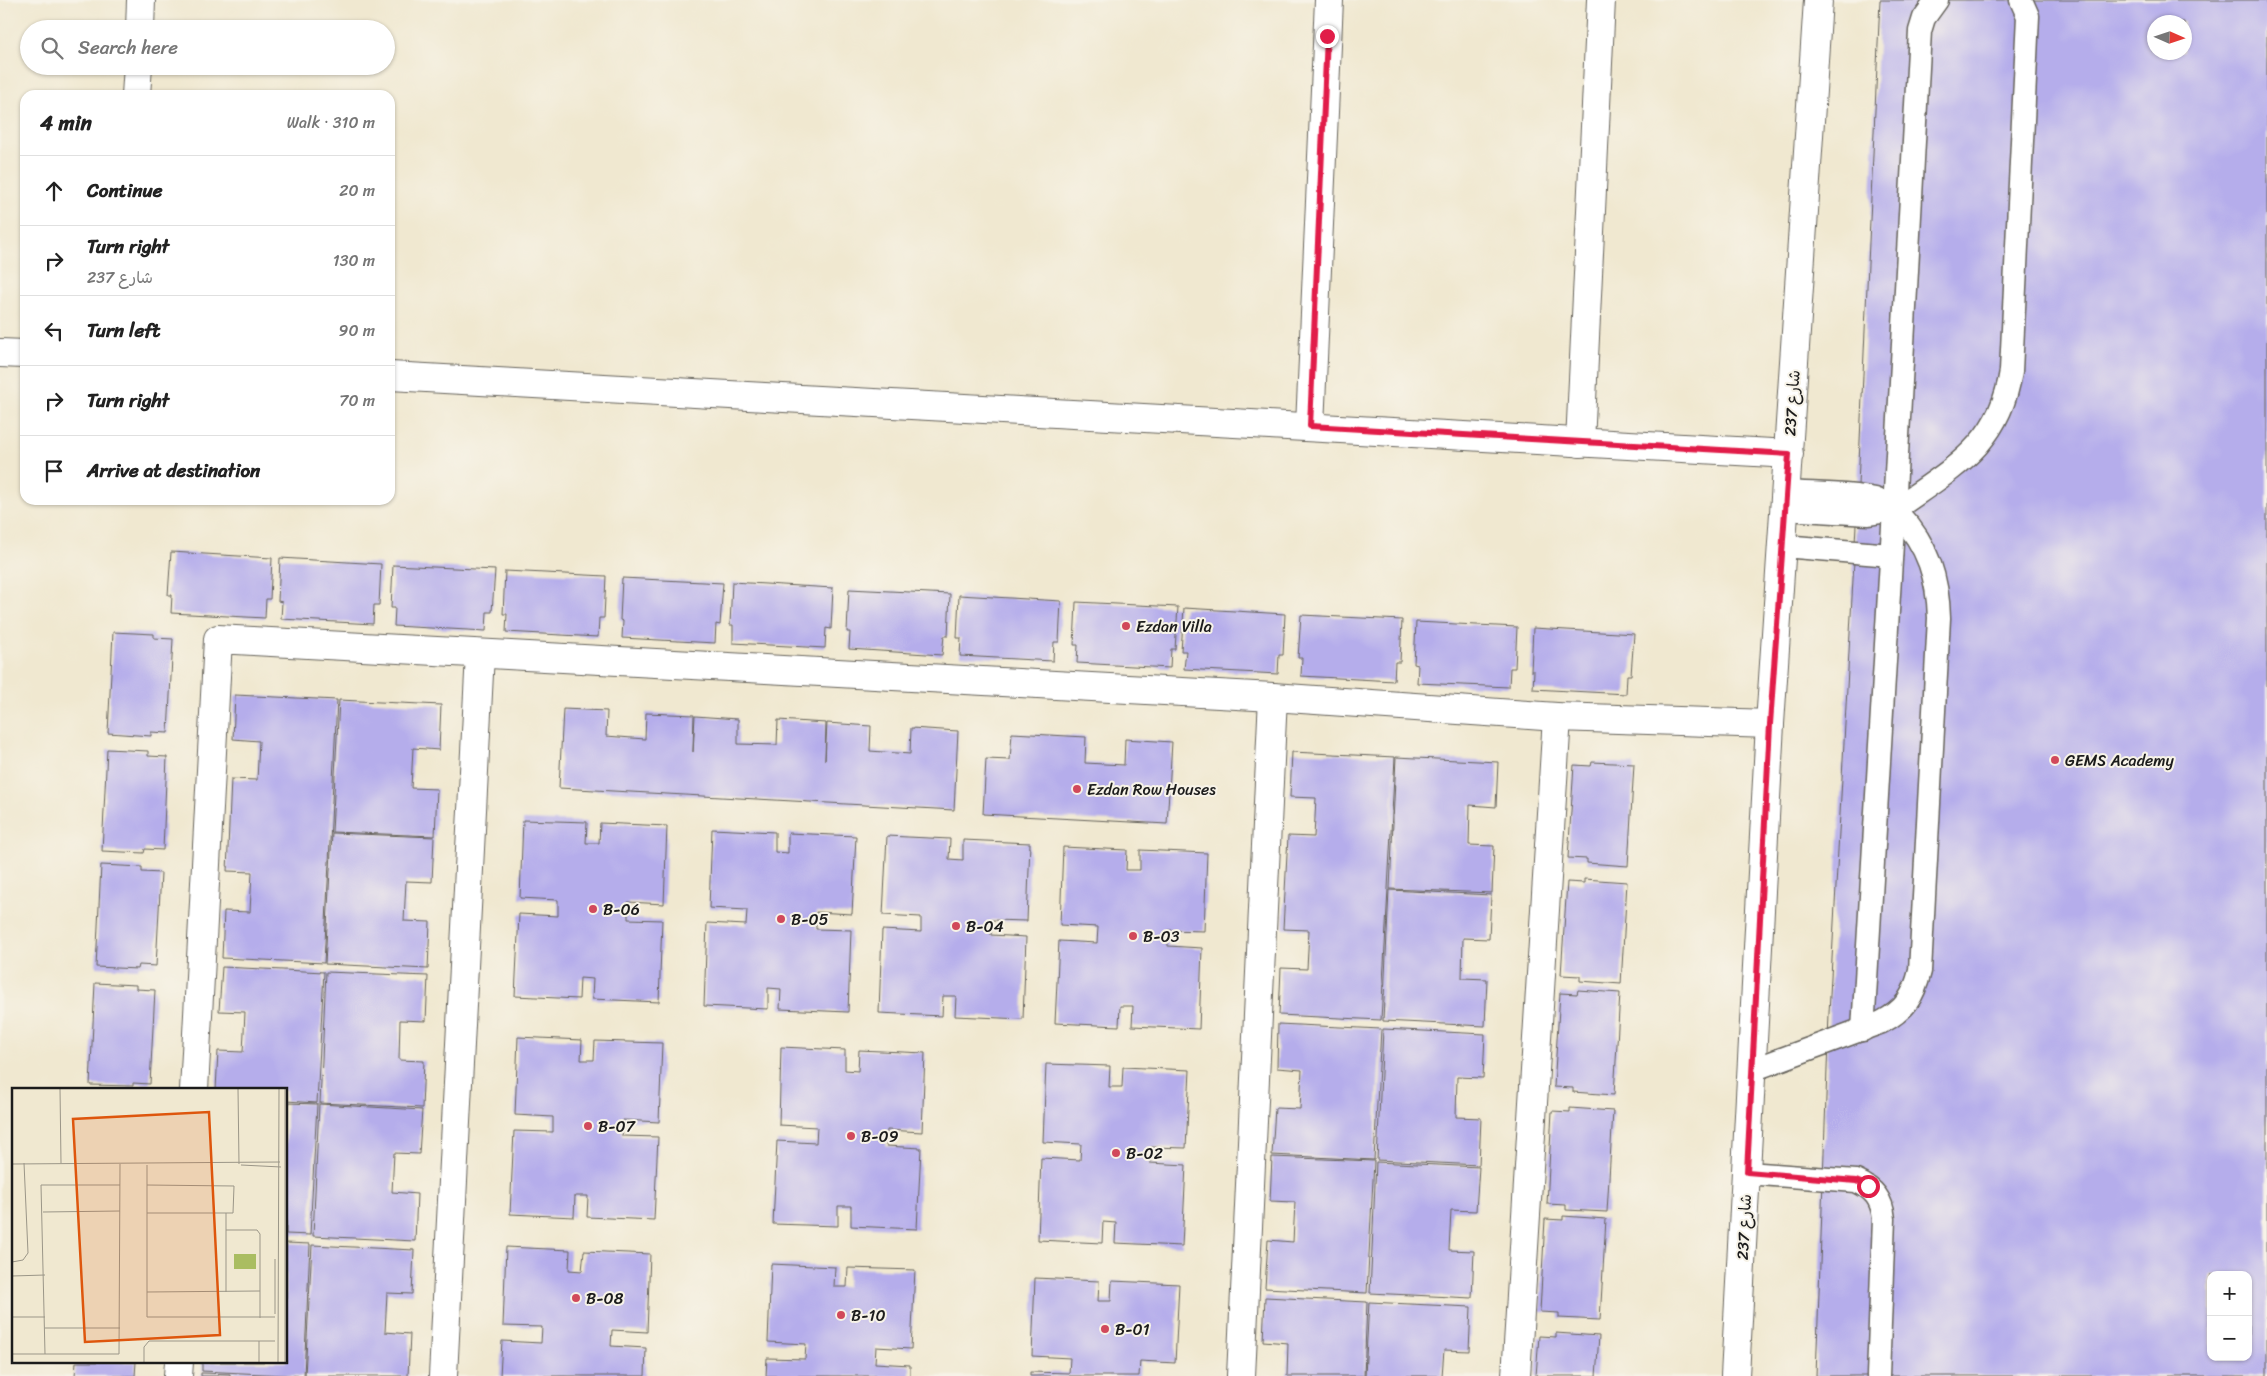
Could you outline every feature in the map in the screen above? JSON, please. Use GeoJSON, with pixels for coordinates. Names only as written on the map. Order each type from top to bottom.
{"type":"FeatureCollection","features":[{"type":"Feature","properties":{"kind":"street"},"geometry":{"type":"LineString","coordinates":[[140,20],[141,0]]}},
{"type":"Feature","properties":{"kind":"street"},"geometry":{"type":"LineString","coordinates":[[1310,426],[1329,0]]}},
{"type":"Feature","properties":{"kind":"street"},"geometry":{"type":"LineString","coordinates":[[1580,443],[1601,0]]}},
{"type":"Feature","properties":{"kind":"street","name":"شارع 237"},"geometry":{"type":"LineString","coordinates":[[1735,1376],[1770,724],[1818,0]]}},
{"type":"Feature","properties":{"kind":"street"},"geometry":{"type":"LineString","coordinates":[[136,90],[137,75]]}},
{"type":"Feature","properties":{"kind":"street"},"geometry":{"type":"LineString","coordinates":[[0,353],[20,354]]}},
{"type":"Feature","properties":{"kind":"street"},"geometry":{"type":"LineString","coordinates":[[395,376],[1789,454]]}},
{"type":"Feature","properties":{"kind":"street"},"geometry":{"type":"LineString","coordinates":[[194,1088],[218,639],[1273,697],[1557,718],[1770,724]]}},
{"type":"Feature","properties":{"kind":"street"},"geometry":{"type":"LineString","coordinates":[[443,1376],[480,654]]}},
{"type":"Feature","properties":{"kind":"street"},"geometry":{"type":"LineString","coordinates":[[1241,1376],[1273,697]]}},
{"type":"Feature","properties":{"kind":"street"},"geometry":{"type":"LineString","coordinates":[[1516,1376],[1557,718]]}},
{"type":"Feature","properties":{"kind":"lane"},"geometry":{"type":"LineString","coordinates":[[1863,1030],[1920,31],[1924,18],[1937,0]]}},
{"type":"Feature","properties":{"kind":"lane"},"geometry":{"type":"LineString","coordinates":[[1894,510],[1949,471],[1980,444],[2002,410],[2008,391],[2011,371],[2028,16],[2021,0]]}},
{"type":"Feature","properties":{"kind":"lane"},"geometry":{"type":"LineString","coordinates":[[1752,1070],[1863,1030],[1897,1014],[1909,1002],[1916,987],[1921,961],[1938,594],[1933,570],[1924,547],[1911,527],[1894,510],[1876,500],[1785,501]]}},
{"type":"Feature","properties":{"kind":"lane"},"geometry":{"type":"LineString","coordinates":[[1783,546],[1891,555]]}},
{"type":"Feature","properties":{"kind":"lane"},"geometry":{"type":"LineString","coordinates":[[1747,1172],[1856,1181],[1868,1186],[1877,1194],[1882,1206],[1884,1219],[1878,1376]]}},
{"type":"Feature","properties":{"kind":"building","name":"GEMS Academy"},"geometry":{"type":"Polygon","coordinates":[[[1880,0],[2267,0],[2267,1376],[1816,1376],[1829,1013],[1857,507],[1880,0]]]}},
{"type":"Feature","properties":{"kind":"building"},"geometry":{"type":"Polygon","coordinates":[[[171,552],[272,558],[270,599],[266,599],[265,618],[171,613],[172,595],[168,595],[171,552]]]}},
{"type":"Feature","properties":{"kind":"building"},"geometry":{"type":"Polygon","coordinates":[[[280,558],[381,564],[379,605],[374,605],[373,624],[281,619],[282,602],[278,601],[280,558]]]}},
{"type":"Feature","properties":{"kind":"building"},"geometry":{"type":"Polygon","coordinates":[[[393,565],[495,570],[492,612],[487,612],[486,631],[394,626],[395,608],[391,608],[393,565]]]}},
{"type":"Feature","properties":{"kind":"building"},"geometry":{"type":"Polygon","coordinates":[[[505,571],[606,576],[604,618],[599,618],[598,637],[506,632],[507,614],[503,614],[505,571]]]}},
{"type":"Feature","properties":{"kind":"building"},"geometry":{"type":"Polygon","coordinates":[[[622,578],[723,583],[720,625],[716,624],[715,643],[622,638],[623,621],[620,620],[622,578]]]}},
{"type":"Feature","properties":{"kind":"building"},"geometry":{"type":"Polygon","coordinates":[[[732,582],[833,588],[831,629],[826,628],[825,648],[733,643],[733,625],[730,625],[732,582]]]}},
{"type":"Feature","properties":{"kind":"building"},"geometry":{"type":"Polygon","coordinates":[[[849,589],[950,594],[948,636],[944,636],[942,655],[849,649],[850,632],[847,632],[849,589]]]}},
{"type":"Feature","properties":{"kind":"building"},"geometry":{"type":"Polygon","coordinates":[[[959,595],[1061,601],[1059,642],[1054,642],[1053,661],[960,656],[961,638],[957,638],[959,595]]]}},
{"type":"Feature","properties":{"kind":"building","name":"Ezdan Villa"},"geometry":{"type":"Polygon","coordinates":[[[1076,602],[1178,607],[1175,649],[1171,649],[1170,668],[1077,663],[1078,645],[1074,645],[1076,602]]]}},
{"type":"Feature","properties":{"kind":"building","name":"Ezdan Villa"},"geometry":{"type":"Polygon","coordinates":[[[1184,608],[1285,614],[1283,655],[1279,655],[1278,674],[1184,669],[1186,651],[1181,651],[1184,608]]]}},
{"type":"Feature","properties":{"kind":"building"},"geometry":{"type":"Polygon","coordinates":[[[1301,615],[1402,620],[1400,662],[1395,662],[1394,681],[1301,676],[1302,658],[1298,658],[1301,615]]]}},
{"type":"Feature","properties":{"kind":"building"},"geometry":{"type":"Polygon","coordinates":[[[1416,622],[1517,627],[1515,668],[1510,668],[1509,687],[1417,683],[1418,665],[1414,664],[1416,622]]]}},
{"type":"Feature","properties":{"kind":"building"},"geometry":{"type":"Polygon","coordinates":[[[1533,628],[1634,634],[1631,675],[1627,675],[1626,694],[1533,689],[1534,671],[1531,671],[1533,628]]]}},
{"type":"Feature","properties":{"kind":"building"},"geometry":{"type":"Polygon","coordinates":[[[113,632],[154,634],[154,638],[173,639],[168,733],[151,732],[151,736],[108,733],[113,632]]]}},
{"type":"Feature","properties":{"kind":"building"},"geometry":{"type":"Polygon","coordinates":[[[235,695],[337,700],[324,963],[222,958],[224,911],[250,912],[252,872],[227,871],[231,779],[257,780],[259,741],[233,739],[235,695]]]}},
{"type":"Feature","properties":{"kind":"building"},"geometry":{"type":"Polygon","coordinates":[[[339,700],[441,705],[439,750],[413,748],[411,788],[437,789],[435,836],[332,832],[339,700]]]}},
{"type":"Feature","properties":{"kind":"building"},"geometry":{"type":"Polygon","coordinates":[[[563,709],[607,711],[606,736],[645,739],[646,713],[694,715],[693,752],[695,716],[738,719],[738,744],[777,745],[778,720],[826,723],[825,760],[827,723],[871,726],[870,751],[910,754],[911,728],[958,731],[954,810],[559,788],[563,709]]]}},
{"type":"Feature","properties":{"kind":"building","name":"Ezdan Row Houses"},"geometry":{"type":"Polygon","coordinates":[[[1012,733],[1086,737],[1085,763],[1124,765],[1125,739],[1172,742],[1167,824],[983,814],[986,759],[1010,760],[1012,733]]]}},
{"type":"Feature","properties":{"kind":"building"},"geometry":{"type":"Polygon","coordinates":[[[107,749],[148,751],[148,756],[167,757],[163,850],[145,849],[144,853],[102,851],[107,749]]]}},
{"type":"Feature","properties":{"kind":"building"},"geometry":{"type":"Polygon","coordinates":[[[1292,752],[1395,757],[1381,1020],[1279,1015],[1281,968],[1307,969],[1309,930],[1283,929],[1288,836],[1314,837],[1316,798],[1290,797],[1292,752]]]}},
{"type":"Feature","properties":{"kind":"building"},"geometry":{"type":"Polygon","coordinates":[[[1396,757],[1498,762],[1496,807],[1470,805],[1469,845],[1494,846],[1492,893],[1390,889],[1396,757]]]}},
{"type":"Feature","properties":{"kind":"building"},"geometry":{"type":"Polygon","coordinates":[[[1592,762],[1634,764],[1628,866],[1587,863],[1587,859],[1568,858],[1574,765],[1591,766],[1592,762]]]}},
{"type":"Feature","properties":{"kind":"building","name":"B-06"},"geometry":{"type":"Polygon","coordinates":[[[523,820],[587,822],[586,843],[599,843],[600,823],[667,826],[664,904],[628,902],[628,919],[662,920],[659,1002],[592,999],[593,979],[580,978],[579,999],[515,996],[519,914],[558,916],[558,900],[520,898],[523,820]]]}},
{"type":"Feature","properties":{"kind":"building","name":"B-05"},"geometry":{"type":"Polygon","coordinates":[[[712,829],[775,832],[775,852],[788,853],[788,833],[856,836],[852,914],[816,912],[816,929],[851,930],[848,1012],[780,1009],[781,989],[768,988],[768,1009],[704,1006],[707,923],[746,925],[747,910],[709,908],[712,829]]]}},
{"type":"Feature","properties":{"kind":"building"},"geometry":{"type":"Polygon","coordinates":[[[332,833],[434,837],[432,882],[406,881],[404,921],[430,922],[428,969],[325,964],[332,833]]]}},
{"type":"Feature","properties":{"kind":"building","name":"B-04"},"geometry":{"type":"Polygon","coordinates":[[[887,836],[950,839],[949,859],[963,860],[963,840],[1030,843],[1027,921],[991,920],[991,935],[1026,937],[1023,1019],[955,1016],[956,996],[943,996],[942,1016],[879,1013],[882,930],[921,932],[921,917],[883,915],[887,836]]]}},
{"type":"Feature","properties":{"kind":"building","name":"B-03"},"geometry":{"type":"Polygon","coordinates":[[[1063,847],[1127,850],[1126,870],[1140,870],[1140,850],[1207,853],[1204,931],[1168,930],[1168,946],[1202,948],[1199,1029],[1132,1026],[1133,1006],[1120,1006],[1119,1026],[1055,1023],[1059,941],[1097,943],[1098,927],[1060,925],[1063,847]]]}},
{"type":"Feature","properties":{"kind":"building"},"geometry":{"type":"Polygon","coordinates":[[[101,865],[142,867],[142,872],[161,873],[156,966],[139,965],[138,969],[96,967],[101,865]]]}},
{"type":"Feature","properties":{"kind":"building"},"geometry":{"type":"Polygon","coordinates":[[[1584,879],[1627,882],[1621,984],[1580,981],[1580,976],[1561,975],[1567,882],[1584,883],[1584,879]]]}},
{"type":"Feature","properties":{"kind":"building"},"geometry":{"type":"Polygon","coordinates":[[[1389,890],[1491,895],[1489,939],[1463,938],[1462,978],[1487,979],[1485,1026],[1383,1021],[1389,890]]]}},
{"type":"Feature","properties":{"kind":"building"},"geometry":{"type":"Polygon","coordinates":[[[222,967],[324,972],[317,1103],[288,1101],[288,1088],[216,1088],[218,1051],[243,1052],[245,1012],[219,1011],[222,967]]]}},
{"type":"Feature","properties":{"kind":"building"},"geometry":{"type":"Polygon","coordinates":[[[326,972],[428,976],[426,1021],[400,1020],[399,1060],[424,1061],[422,1108],[320,1103],[326,972]]]}},
{"type":"Feature","properties":{"kind":"building"},"geometry":{"type":"Polygon","coordinates":[[[95,983],[136,985],[136,989],[155,990],[150,1084],[133,1083],[133,1086],[90,1085],[95,983]]]}},
{"type":"Feature","properties":{"kind":"building"},"geometry":{"type":"Polygon","coordinates":[[[1578,990],[1620,993],[1614,1095],[1573,1092],[1573,1088],[1554,1087],[1560,993],[1577,994],[1578,990]]]}},
{"type":"Feature","properties":{"kind":"building"},"geometry":{"type":"Polygon","coordinates":[[[1278,1024],[1381,1029],[1374,1160],[1272,1155],[1275,1108],[1300,1109],[1302,1070],[1277,1068],[1278,1024]]]}},
{"type":"Feature","properties":{"kind":"building"},"geometry":{"type":"Polygon","coordinates":[[[1383,1029],[1485,1034],[1483,1078],[1457,1077],[1456,1117],[1481,1118],[1479,1165],[1377,1160],[1383,1029]]]}},
{"type":"Feature","properties":{"kind":"building","name":"B-07"},"geometry":{"type":"Polygon","coordinates":[[[518,1037],[582,1040],[581,1060],[594,1060],[595,1041],[662,1043],[659,1122],[623,1120],[622,1136],[658,1137],[654,1220],[587,1217],[588,1196],[575,1196],[574,1217],[510,1214],[514,1131],[553,1132],[553,1117],[515,1115],[518,1037]]]}},
{"type":"Feature","properties":{"kind":"building","name":"B-09"},"geometry":{"type":"Polygon","coordinates":[[[781,1047],[845,1050],[845,1070],[858,1071],[859,1050],[925,1053],[922,1132],[887,1130],[886,1146],[921,1148],[917,1229],[851,1226],[851,1206],[838,1206],[838,1226],[773,1224],[777,1141],[816,1143],[817,1127],[779,1125],[781,1047]]]}},
{"type":"Feature","properties":{"kind":"building","name":"B-02"},"geometry":{"type":"Polygon","coordinates":[[[1046,1064],[1110,1066],[1109,1087],[1122,1087],[1123,1067],[1190,1070],[1186,1148],[1151,1147],[1150,1163],[1186,1165],[1182,1246],[1115,1243],[1116,1223],[1103,1222],[1102,1243],[1038,1240],[1041,1158],[1080,1160],[1081,1144],[1043,1142],[1046,1064]]]}},
{"type":"Feature","properties":{"kind":"building"},"geometry":{"type":"Polygon","coordinates":[[[288,1103],[317,1104],[310,1235],[288,1234],[288,1103]]]}},
{"type":"Feature","properties":{"kind":"building"},"geometry":{"type":"Polygon","coordinates":[[[319,1104],[422,1110],[419,1154],[394,1153],[392,1192],[417,1194],[415,1241],[313,1236],[319,1104]]]}},
{"type":"Feature","properties":{"kind":"building"},"geometry":{"type":"Polygon","coordinates":[[[1570,1108],[1613,1111],[1607,1212],[1566,1210],[1566,1205],[1547,1204],[1552,1111],[1570,1112],[1570,1108]]]}},
{"type":"Feature","properties":{"kind":"building"},"geometry":{"type":"Polygon","coordinates":[[[1272,1157],[1374,1161],[1367,1293],[1265,1288],[1268,1240],[1293,1242],[1295,1202],[1270,1201],[1272,1157]]]}},
{"type":"Feature","properties":{"kind":"building"},"geometry":{"type":"Polygon","coordinates":[[[1376,1162],[1479,1167],[1476,1211],[1451,1210],[1449,1250],[1474,1251],[1472,1298],[1370,1293],[1376,1162]]]}},
{"type":"Feature","properties":{"kind":"building"},"geometry":{"type":"Polygon","coordinates":[[[1563,1216],[1606,1219],[1600,1320],[1559,1318],[1559,1313],[1540,1312],[1545,1219],[1563,1220],[1563,1216]]]}},
{"type":"Feature","properties":{"kind":"building"},"geometry":{"type":"Polygon","coordinates":[[[288,1243],[310,1244],[304,1376],[202,1371],[202,1364],[288,1364],[288,1243]]]}},
{"type":"Feature","properties":{"kind":"building"},"geometry":{"type":"Polygon","coordinates":[[[312,1245],[414,1250],[412,1294],[387,1293],[385,1332],[410,1334],[408,1376],[305,1376],[312,1245]]]}},
{"type":"Feature","properties":{"kind":"building","name":"B-08"},"geometry":{"type":"Polygon","coordinates":[[[506,1247],[570,1250],[569,1270],[582,1271],[584,1251],[650,1254],[647,1332],[612,1330],[611,1346],[646,1348],[645,1376],[500,1376],[502,1341],[541,1343],[542,1327],[503,1326],[506,1247]]]}},
{"type":"Feature","properties":{"kind":"building","name":"B-10"},"geometry":{"type":"Polygon","coordinates":[[[771,1264],[835,1267],[834,1287],[847,1287],[848,1268],[915,1270],[911,1349],[876,1347],[875,1363],[910,1365],[910,1376],[766,1376],[767,1358],[805,1359],[806,1344],[768,1342],[771,1264]]]}},
{"type":"Feature","properties":{"kind":"building","name":"B-01"},"geometry":{"type":"Polygon","coordinates":[[[1035,1278],[1099,1281],[1098,1301],[1111,1301],[1112,1281],[1179,1284],[1175,1363],[1140,1361],[1139,1376],[1030,1376],[1030,1372],[1069,1373],[1070,1358],[1032,1356],[1035,1278]]]}},
{"type":"Feature","properties":{"kind":"building"},"geometry":{"type":"Polygon","coordinates":[[[1265,1297],[1367,1302],[1364,1376],[1287,1376],[1288,1343],[1263,1341],[1265,1297]]]}},
{"type":"Feature","properties":{"kind":"building"},"geometry":{"type":"Polygon","coordinates":[[[1369,1302],[1471,1307],[1469,1351],[1444,1350],[1442,1376],[1365,1376],[1369,1302]]]}},
{"type":"Feature","properties":{"kind":"building"},"geometry":{"type":"Polygon","coordinates":[[[1556,1333],[1599,1336],[1596,1376],[1536,1376],[1539,1336],[1556,1337],[1556,1333]]]}},
{"type":"Feature","properties":{"kind":"building"},"geometry":{"type":"Polygon","coordinates":[[[76,1364],[136,1364],[135,1376],[75,1376],[76,1364]]]}},
{"type":"Feature","properties":{"kind":"building"},"geometry":{"type":"Polygon","coordinates":[[[201,1373],[230,1374],[230,1376],[201,1376],[201,1373]]]}},
{"type":"Feature","properties":{"kind":"place","name":"Ezdan Villa"},"geometry":{"type":"Point","coordinates":[1126,626]}},
{"type":"Feature","properties":{"kind":"place","name":"GEMS Academy"},"geometry":{"type":"Point","coordinates":[2055,760]}},
{"type":"Feature","properties":{"kind":"place","name":"Ezdan Row Houses"},"geometry":{"type":"Point","coordinates":[1077,789]}},
{"type":"Feature","properties":{"kind":"place","name":"B-06"},"geometry":{"type":"Point","coordinates":[593,909]}},
{"type":"Feature","properties":{"kind":"place","name":"B-05"},"geometry":{"type":"Point","coordinates":[781,919]}},
{"type":"Feature","properties":{"kind":"place","name":"B-04"},"geometry":{"type":"Point","coordinates":[956,926]}},
{"type":"Feature","properties":{"kind":"place","name":"B-03"},"geometry":{"type":"Point","coordinates":[1133,936]}},
{"type":"Feature","properties":{"kind":"place","name":"B-07"},"geometry":{"type":"Point","coordinates":[588,1126]}},
{"type":"Feature","properties":{"kind":"place","name":"B-09"},"geometry":{"type":"Point","coordinates":[851,1136]}},
{"type":"Feature","properties":{"kind":"place","name":"B-02"},"geometry":{"type":"Point","coordinates":[1116,1153]}},
{"type":"Feature","properties":{"kind":"place","name":"B-08"},"geometry":{"type":"Point","coordinates":[576,1298]}},
{"type":"Feature","properties":{"kind":"place","name":"B-10"},"geometry":{"type":"Point","coordinates":[841,1315]}},
{"type":"Feature","properties":{"kind":"place","name":"B-01"},"geometry":{"type":"Point","coordinates":[1105,1329]}},
{"type":"Feature","properties":{"kind":"route"},"geometry":{"type":"LineString","coordinates":[[1327,36],[1310,426],[1789,454],[1770,724],[1747,1172],[1856,1181],[1868,1186]]}}]}
